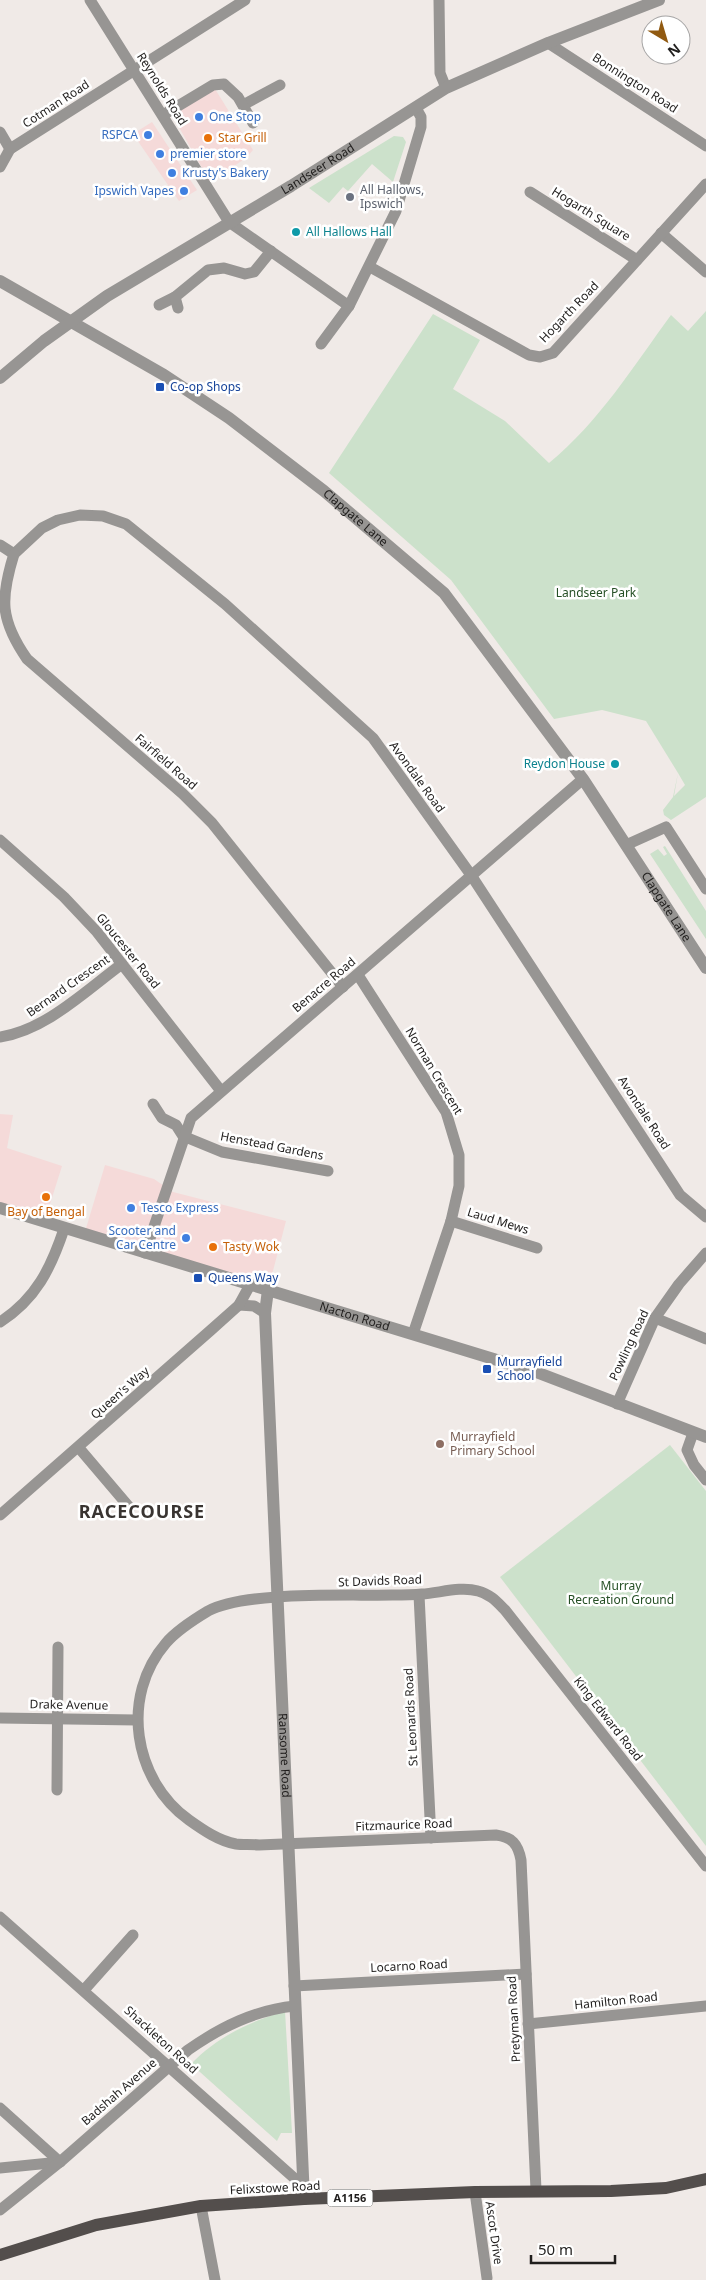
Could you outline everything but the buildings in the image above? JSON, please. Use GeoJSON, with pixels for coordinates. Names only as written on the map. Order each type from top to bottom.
{"type":"FeatureCollection","features":[{"type":"Feature","properties":{"kind":"main road","name":"Felixstowe Road"},"geometry":{"type":"LineString","coordinates":[[0,2255],[96,2225],[201,2206],[304,2199],[475,2192],[536,2190],[611,2191],[657,2188],[706,2179]]}},
{"type":"Feature","properties":{"kind":"street","name":"Reynolds Road"},"geometry":{"type":"LineString","coordinates":[[90,0],[229,222],[349,306]]}},
{"type":"Feature","properties":{"kind":"street","name":"Cotman Road"},"geometry":{"type":"LineString","coordinates":[[0,167],[10,149],[245,0]]}},
{"type":"Feature","properties":{"kind":"street"},"geometry":{"type":"LineString","coordinates":[[439,0],[440,73],[446,88]]}},
{"type":"Feature","properties":{"kind":"street","name":"Landseer Road"},"geometry":{"type":"LineString","coordinates":[[0,378],[69,322],[107,296],[446,88],[548,43],[659,0]]}},
{"type":"Feature","properties":{"kind":"street","name":"Bonnington Road"},"geometry":{"type":"LineString","coordinates":[[548,43],[706,146]]}},
{"type":"Feature","properties":{"kind":"street"},"geometry":{"type":"LineString","coordinates":[[163,115],[213,85],[224,84],[231,88],[253,123]]}},
{"type":"Feature","properties":{"kind":"street"},"geometry":{"type":"LineString","coordinates":[[243,105],[280,85]]}},
{"type":"Feature","properties":{"kind":"street"},"geometry":{"type":"LineString","coordinates":[[321,344],[349,306],[370,267],[396,211],[421,127],[420,117],[416,108]]}},
{"type":"Feature","properties":{"kind":"street"},"geometry":{"type":"LineString","coordinates":[[0,132],[10,149]]}},
{"type":"Feature","properties":{"kind":"street","name":"Hogarth Road"},"geometry":{"type":"LineString","coordinates":[[370,267],[501,342],[529,356],[540,357],[553,353],[706,184]]}},
{"type":"Feature","properties":{"kind":"street","name":"Hogarth Square"},"geometry":{"type":"LineString","coordinates":[[530,192],[637,260]]}},
{"type":"Feature","properties":{"kind":"street"},"geometry":{"type":"LineString","coordinates":[[662,233],[706,272]]}},
{"type":"Feature","properties":{"kind":"street"},"geometry":{"type":"LineString","coordinates":[[159,305],[176,303],[208,270],[224,268],[245,274],[254,272],[271,252]]}},
{"type":"Feature","properties":{"kind":"street","name":"Clapgate Lane"},"geometry":{"type":"LineString","coordinates":[[0,281],[164,375],[229,418],[324,491],[444,593],[583,779],[706,968]]}},
{"type":"Feature","properties":{"kind":"street","name":"Avondale Road"},"geometry":{"type":"LineString","coordinates":[[14,554],[42,528],[65,518],[80,514],[103,516],[126,524],[225,604],[372,738],[471,875],[680,1195],[706,1216]]}},
{"type":"Feature","properties":{"kind":"street"},"geometry":{"type":"LineString","coordinates":[[0,545],[14,554]]}},
{"type":"Feature","properties":{"kind":"street","name":"Fairfield Road"},"geometry":{"type":"LineString","coordinates":[[14,554],[6,578],[4,619],[13,640],[27,659],[183,794],[212,823],[343,986]]}},
{"type":"Feature","properties":{"kind":"street","name":"Benacre Road"},"geometry":{"type":"LineString","coordinates":[[145,1253],[183,1136],[191,1118],[583,779]]}},
{"type":"Feature","properties":{"kind":"street"},"geometry":{"type":"LineString","coordinates":[[626,845],[666,827],[706,889]]}},
{"type":"Feature","properties":{"kind":"street","name":"Gloucester Road"},"geometry":{"type":"LineString","coordinates":[[0,840],[64,897],[97,932],[221,1091]]}},
{"type":"Feature","properties":{"kind":"street","name":"Bernard Crescent"},"geometry":{"type":"LineString","coordinates":[[0,1037],[13,1035],[36,1026],[122,964]]}},
{"type":"Feature","properties":{"kind":"street","name":"Norman Crescent"},"geometry":{"type":"LineString","coordinates":[[358,975],[446,1112],[459,1155],[459,1186],[451,1221],[413,1334]]}},
{"type":"Feature","properties":{"kind":"street"},"geometry":{"type":"LineString","coordinates":[[153,1104],[162,1118],[176,1125],[183,1136]]}},
{"type":"Feature","properties":{"kind":"street","name":"Henstead Gardens"},"geometry":{"type":"LineString","coordinates":[[183,1136],[222,1152],[328,1171]]}},
{"type":"Feature","properties":{"kind":"street","name":"Nacton Road"},"geometry":{"type":"LineString","coordinates":[[0,1208],[536,1372],[706,1437]]}},
{"type":"Feature","properties":{"kind":"street","name":"Laud Mews"},"geometry":{"type":"LineString","coordinates":[[451,1221],[537,1248]]}},
{"type":"Feature","properties":{"kind":"street"},"geometry":{"type":"LineString","coordinates":[[0,1322],[29,1299],[42,1282],[52,1264],[64,1229]]}},
{"type":"Feature","properties":{"kind":"street","name":"Powling Road"},"geometry":{"type":"LineString","coordinates":[[617,1404],[655,1318],[679,1284],[706,1253]]}},
{"type":"Feature","properties":{"kind":"street","name":"Queen's Way"},"geometry":{"type":"LineString","coordinates":[[0,1515],[79,1448],[239,1304],[250,1285]]}},
{"type":"Feature","properties":{"kind":"street","name":"Ransome Road"},"geometry":{"type":"LineString","coordinates":[[268,1290],[265,1313],[276,1598],[304,2199]]}},
{"type":"Feature","properties":{"kind":"street"},"geometry":{"type":"LineString","coordinates":[[239,1304],[254,1306],[265,1313]]}},
{"type":"Feature","properties":{"kind":"street"},"geometry":{"type":"LineString","coordinates":[[655,1318],[706,1339]]}},
{"type":"Feature","properties":{"kind":"street"},"geometry":{"type":"LineString","coordinates":[[693,1433],[687,1450],[694,1465],[706,1480]]}},
{"type":"Feature","properties":{"kind":"street"},"geometry":{"type":"LineString","coordinates":[[79,1448],[130,1508]]}},
{"type":"Feature","properties":{"kind":"street","name":"St Davids Road"},"geometry":{"type":"LineString","coordinates":[[137,1720],[142,1689],[152,1664],[166,1644],[183,1627],[210,1610],[233,1603],[276,1598],[419,1595],[469,1589],[484,1593]]}},
{"type":"Feature","properties":{"kind":"street","name":"King Edward Road"},"geometry":{"type":"LineString","coordinates":[[484,1593],[494,1598],[505,1610],[706,1866]]}},
{"type":"Feature","properties":{"kind":"street","name":"St Leonards Road"},"geometry":{"type":"LineString","coordinates":[[419,1595],[431,1838]]}},
{"type":"Feature","properties":{"kind":"street"},"geometry":{"type":"LineString","coordinates":[[57,1790],[58,1647]]}},
{"type":"Feature","properties":{"kind":"street","name":"Drake Avenue"},"geometry":{"type":"LineString","coordinates":[[0,1718],[137,1720]]}},
{"type":"Feature","properties":{"kind":"street","name":"Fitzmaurice Road"},"geometry":{"type":"LineString","coordinates":[[137,1720],[140,1745],[153,1780],[162,1796],[177,1811],[201,1829],[235,1844],[259,1845],[505,1836],[518,1846]]}},
{"type":"Feature","properties":{"kind":"street","name":"Pretyman Road"},"geometry":{"type":"LineString","coordinates":[[518,1846],[521,1860],[536,2190]]}},
{"type":"Feature","properties":{"kind":"street","name":"Shackleton Road"},"geometry":{"type":"LineString","coordinates":[[0,1916],[302,2185]]}},
{"type":"Feature","properties":{"kind":"street"},"geometry":{"type":"LineString","coordinates":[[84,1990],[133,1934]]}},
{"type":"Feature","properties":{"kind":"street","name":"Locarno Road"},"geometry":{"type":"LineString","coordinates":[[294,1986],[526,1974]]}},
{"type":"Feature","properties":{"kind":"street","name":"Badshah Avenue"},"geometry":{"type":"LineString","coordinates":[[0,2210],[60,2162],[188,2050],[225,2027],[247,2017],[279,2008],[295,2006]]}},
{"type":"Feature","properties":{"kind":"street","name":"Hamilton Road"},"geometry":{"type":"LineString","coordinates":[[528,2024],[706,2006]]}},
{"type":"Feature","properties":{"kind":"street"},"geometry":{"type":"LineString","coordinates":[[0,2108],[60,2162]]}},
{"type":"Feature","properties":{"kind":"street"},"geometry":{"type":"LineString","coordinates":[[0,2168],[60,2162]]}},
{"type":"Feature","properties":{"kind":"street","name":"Ascot Drive"},"geometry":{"type":"LineString","coordinates":[[475,2192],[488,2279]]}},
{"type":"Feature","properties":{"kind":"street"},"geometry":{"type":"LineString","coordinates":[[201,2206],[214,2280]]}},
{"type":"Feature","properties":{"kind":"shaded area"},"geometry":{"type":"Polygon","coordinates":[[[215,89],[253,150],[246,158],[210,182],[172,115],[215,89]]]}},
{"type":"Feature","properties":{"kind":"shaded area"},"geometry":{"type":"Polygon","coordinates":[[[152,122],[197,190],[179,201],[133,134],[152,122]]]}},
{"type":"Feature","properties":{"kind":"shaded area"},"geometry":{"type":"Polygon","coordinates":[[[0,1114],[13,1115],[7,1148],[62,1166],[44,1223],[0,1209],[0,1114]]]}},
{"type":"Feature","properties":{"kind":"shaded area"},"geometry":{"type":"Polygon","coordinates":[[[105,1165],[154,1179],[173,1192],[286,1221],[268,1290],[84,1235],[105,1165]]]}},
{"type":"Feature","properties":{"kind":"green space"},"geometry":{"type":"Polygon","coordinates":[[[394,136],[403,137],[406,142],[393,182],[372,164],[348,191],[343,187],[329,203],[309,188],[394,136]]]}},
{"type":"Feature","properties":{"kind":"green space","name":"Landseer Park"},"geometry":{"type":"Polygon","coordinates":[[[706,311],[706,797],[671,820],[664,815],[663,810],[673,797],[678,773],[646,721],[602,710],[554,719],[451,580],[329,473],[433,314],[480,340],[453,389],[505,421],[549,463],[600,412],[671,315],[688,331],[706,311]],[[678,773],[674,796],[685,785],[678,773]]]}},
{"type":"Feature","properties":{"kind":"green space"},"geometry":{"type":"Polygon","coordinates":[[[665,846],[706,911],[706,939],[650,854],[658,849],[664,856],[667,854],[663,847],[665,846]]]}},
{"type":"Feature","properties":{"kind":"green space","name":"Murray Recreation Ground"},"geometry":{"type":"Polygon","coordinates":[[[670,1445],[706,1491],[706,1846],[500,1577],[670,1445]]]}},
{"type":"Feature","properties":{"kind":"green space"},"geometry":{"type":"Polygon","coordinates":[[[285,2011],[292,2133],[281,2133],[277,2141],[191,2064],[201,2054],[234,2031],[285,2011]]]}},
{"type":"Feature","properties":{"kind":"place","name":"One Stop"},"geometry":{"type":"Point","coordinates":[199,117]}},
{"type":"Feature","properties":{"kind":"place","name":"RSPCA"},"geometry":{"type":"Point","coordinates":[148,135]}},
{"type":"Feature","properties":{"kind":"place","name":"Star Grill"},"geometry":{"type":"Point","coordinates":[208,138]}},
{"type":"Feature","properties":{"kind":"place","name":"premier store"},"geometry":{"type":"Point","coordinates":[160,154]}},
{"type":"Feature","properties":{"kind":"place","name":"Krusty's Bakery"},"geometry":{"type":"Point","coordinates":[172,173]}},
{"type":"Feature","properties":{"kind":"place","name":"Ipswich Vapes"},"geometry":{"type":"Point","coordinates":[184,191]}},
{"type":"Feature","properties":{"kind":"place","name":"All Hallows, Ipswich"},"geometry":{"type":"Point","coordinates":[350,197]}},
{"type":"Feature","properties":{"kind":"place","name":"All Hallows Hall"},"geometry":{"type":"Point","coordinates":[296,232]}},
{"type":"Feature","properties":{"kind":"place","name":"Co-op Shops"},"geometry":{"type":"Point","coordinates":[160,387]}},
{"type":"Feature","properties":{"kind":"place","name":"Reydon House"},"geometry":{"type":"Point","coordinates":[615,764]}},
{"type":"Feature","properties":{"kind":"place","name":"Bay of Bengal"},"geometry":{"type":"Point","coordinates":[46,1197]}},
{"type":"Feature","properties":{"kind":"place","name":"Tesco Express"},"geometry":{"type":"Point","coordinates":[131,1208]}},
{"type":"Feature","properties":{"kind":"place","name":"Scooter and Car Centre"},"geometry":{"type":"Point","coordinates":[186,1238]}},
{"type":"Feature","properties":{"kind":"place","name":"Tasty Wok"},"geometry":{"type":"Point","coordinates":[213,1247]}},
{"type":"Feature","properties":{"kind":"place","name":"Queens Way"},"geometry":{"type":"Point","coordinates":[198,1278]}},
{"type":"Feature","properties":{"kind":"place","name":"Murrayfield School"},"geometry":{"type":"Point","coordinates":[487,1369]}},
{"type":"Feature","properties":{"kind":"place","name":"Murrayfield Primary School"},"geometry":{"type":"Point","coordinates":[440,1444]}},
{"type":"Feature","properties":{"kind":"district","name":"RACECOURSE"},"geometry":{"type":"Point","coordinates":[142,1512]}}]}
